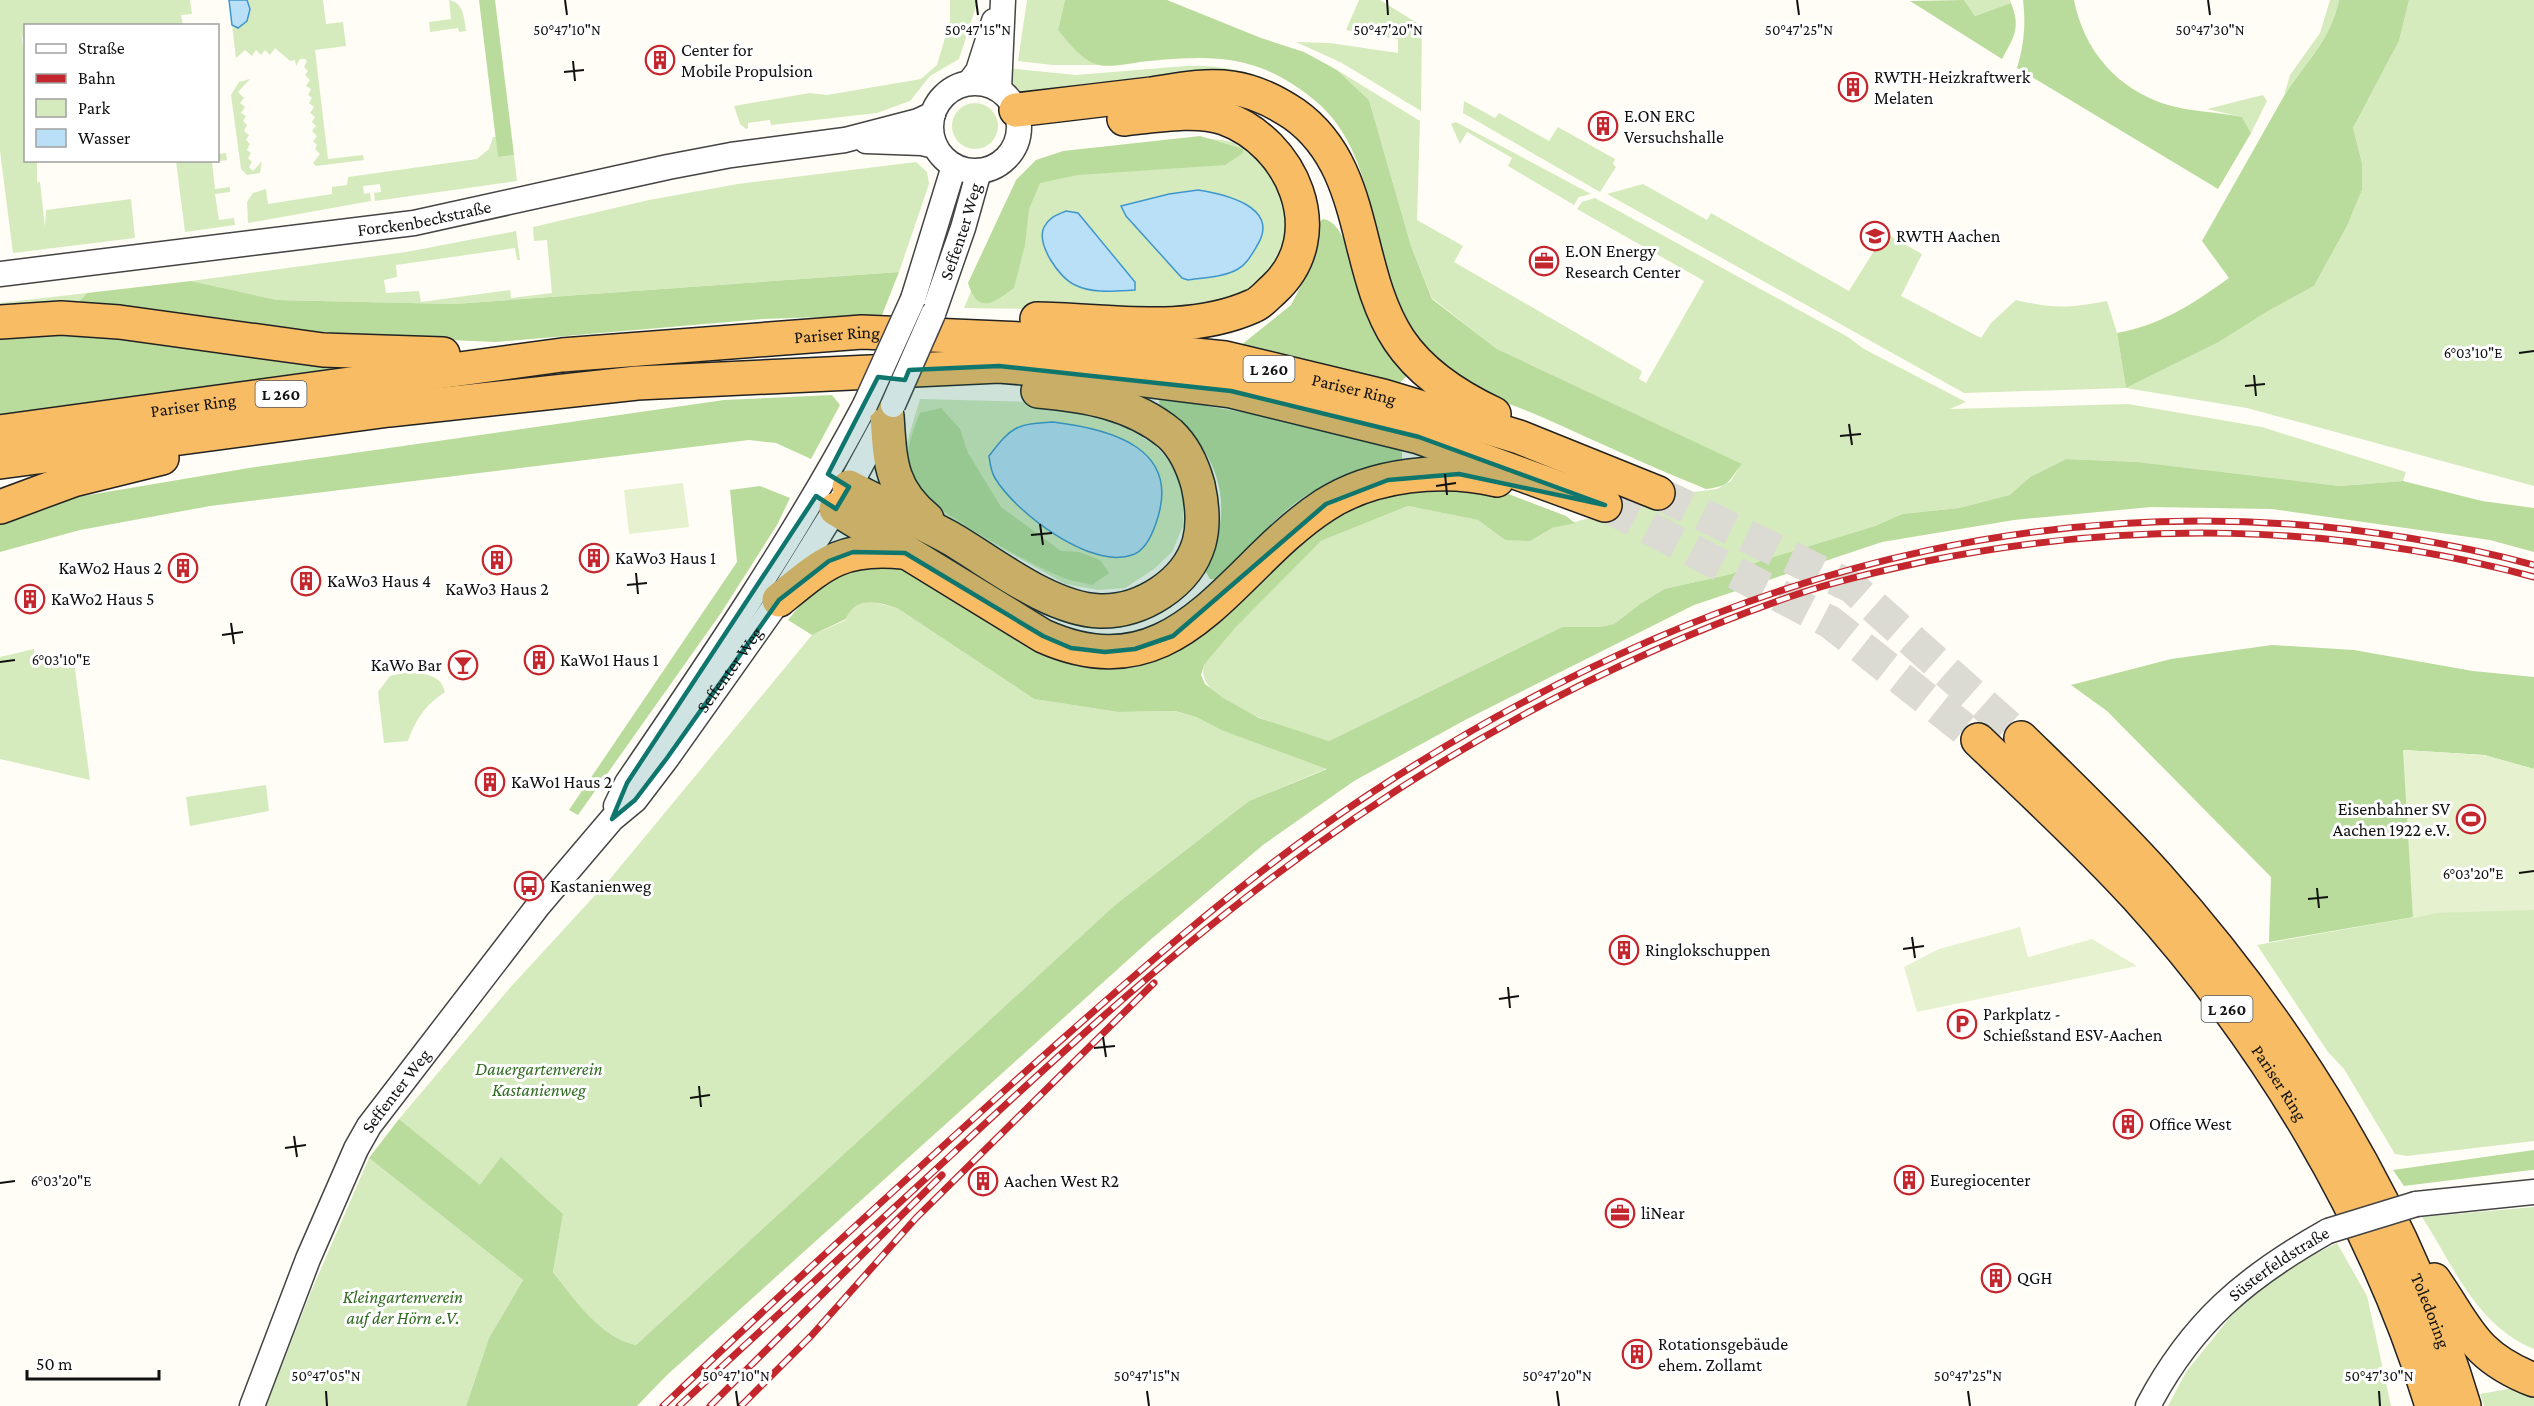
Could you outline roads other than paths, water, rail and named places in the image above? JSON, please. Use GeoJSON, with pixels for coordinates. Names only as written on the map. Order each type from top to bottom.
{"type":"FeatureCollection","features":[{"type":"Feature","properties":{"kind":"highway","name":"Pariser Ring"},"geometry":{"type":"LineString","coordinates":[[0,432],[562,355],[862,332],[1044,340],[1225,358],[1383,396],[1519,437],[1658,493],[1461,398],[1422,366],[1400,341],[1382,310],[1340,168],[1326,144],[1307,124],[1288,110],[1252,93],[1212,87],[1011,111]]}},
{"type":"Feature","properties":{"kind":"highway"},"geometry":{"type":"LineString","coordinates":[[862,332],[962,319],[1170,323],[1225,317],[1256,305],[1284,280],[1300,249],[1303,211],[1290,175],[1268,143],[1224,117],[1011,111]]}},
{"type":"Feature","properties":{"kind":"highway"},"geometry":{"type":"LineString","coordinates":[[0,321],[61,318],[119,322],[323,350],[562,355]]}},
{"type":"Feature","properties":{"kind":"highway","name":"Pariser Ring"},"geometry":{"type":"LineString","coordinates":[[0,462],[389,410],[638,383],[999,366],[1096,374],[1231,391],[1419,436],[1605,506],[1490,478],[1459,474],[1429,474],[1388,480],[1326,504],[1273,548],[1222,598],[1173,636],[1136,649],[1105,652],[1071,648],[1043,636],[905,553]]}},
{"type":"Feature","properties":{"kind":"highway"},"geometry":{"type":"LineString","coordinates":[[832,491],[950,538],[1057,601],[1100,611],[1132,606],[1161,593],[1180,577],[1199,544],[1202,504],[1193,466],[1171,435],[1146,418],[1123,407],[1073,394],[842,373]]}},
{"type":"Feature","properties":{"kind":"highway"},"geometry":{"type":"LineString","coordinates":[[882,409],[895,480],[913,507],[950,538]]}},
{"type":"Feature","properties":{"kind":"highway"},"geometry":{"type":"LineString","coordinates":[[0,507],[73,480],[389,410]]}},
{"type":"Feature","properties":{"kind":"highway"},"geometry":{"type":"LineString","coordinates":[[832,491],[905,553]]}},
{"type":"Feature","properties":{"kind":"highway"},"geometry":{"type":"LineString","coordinates":[[779,600],[829,561],[853,552],[877,549],[905,553]]}},
{"type":"Feature","properties":{"kind":"highway","name":"Pariser Ring"},"geometry":{"type":"LineString","coordinates":[[2020,738],[2157,876],[2240,978],[2402,1211]]}},
{"type":"Feature","properties":{"kind":"highway","name":"Pariser Ring"},"geometry":{"type":"LineString","coordinates":[[1978,740],[2092,849],[2137,897],[2178,945],[2231,1014],[2331,1171],[2368,1240],[2405,1330]]}},
{"type":"Feature","properties":{"kind":"highway"},"geometry":{"type":"LineString","coordinates":[[2402,1211],[2436,1282],[2472,1338],[2499,1362],[2534,1380]]}},
{"type":"Feature","properties":{"kind":"highway","name":"Toledoring"},"geometry":{"type":"LineString","coordinates":[[2402,1211],[2434,1321],[2464,1406]]}},
{"type":"Feature","properties":{"kind":"highway"},"geometry":{"type":"LineString","coordinates":[[2405,1330],[2410,1406]]}},
{"type":"Feature","properties":{"kind":"highway","name":"Toledoring"},"geometry":{"type":"LineString","coordinates":[[2405,1330],[2432,1406]]}},
{"type":"Feature","properties":{"kind":"street"},"geometry":{"type":"LineString","coordinates":[[969,83],[978,71],[991,27],[1002,3]]}},
{"type":"Feature","properties":{"kind":"street"},"geometry":{"type":"LineString","coordinates":[[1002,3],[1011,111],[1014,147],[1005,159],[993,167],[979,171],[954,166],[935,146],[931,130],[933,114],[940,99],[953,88],[969,83],[985,84],[1011,111]]}},
{"type":"Feature","properties":{"kind":"street","name":"Forckenbeckstraße"},"geometry":{"type":"LineString","coordinates":[[0,274],[414,223],[668,166],[845,140],[918,121],[933,114]]}},
{"type":"Feature","properties":{"kind":"street","name":"Forckenbeckstraße"},"geometry":{"type":"LineString","coordinates":[[845,140],[922,143],[935,146]]}},
{"type":"Feature","properties":{"kind":"street","name":"Seffenter Weg"},"geometry":{"type":"LineString","coordinates":[[882,409],[954,166]]}},
{"type":"Feature","properties":{"kind":"street","name":"Seffenter Weg"},"geometry":{"type":"LineString","coordinates":[[612,819],[627,783],[832,491],[882,409],[940,298],[979,171]]}},
{"type":"Feature","properties":{"kind":"street","name":"Seffenter Weg"},"geometry":{"type":"LineString","coordinates":[[252,1406],[308,1259],[356,1149],[369,1126],[538,906],[612,819],[634,800],[667,758],[779,600],[832,491]]}},
{"type":"Feature","properties":{"kind":"street","name":"Süsterfeldstraße"},"geometry":{"type":"LineString","coordinates":[[2148,1406],[2180,1356],[2215,1311],[2241,1287],[2284,1255],[2328,1231],[2402,1211],[2534,1192]]}},
{"type":"Feature","properties":{"kind":"water"},"geometry":{"type":"Polygon","coordinates":[[[229,0],[247,0],[250,9],[247,21],[238,28],[232,25],[229,0]]]}},
{"type":"Feature","properties":{"kind":"water"},"geometry":{"type":"Polygon","coordinates":[[[1198,190],[1246,204],[1261,220],[1263,231],[1251,255],[1238,269],[1220,275],[1188,280],[1182,278],[1126,216],[1121,206],[1169,194],[1198,190]]]}},
{"type":"Feature","properties":{"kind":"water"},"geometry":{"type":"Polygon","coordinates":[[[1066,211],[1078,213],[1135,282],[1135,290],[1089,290],[1075,285],[1062,275],[1050,260],[1042,234],[1048,221],[1066,211]]]}},
{"type":"Feature","properties":{"kind":"water"},"geometry":{"type":"Polygon","coordinates":[[[1053,422],[1097,430],[1118,437],[1136,447],[1151,460],[1159,477],[1162,497],[1152,532],[1137,553],[1115,557],[1096,554],[1076,546],[1036,521],[1005,492],[995,478],[989,456],[1004,438],[1016,428],[1053,422]]]}},
{"type":"Feature","properties":{"kind":"tunnel"},"geometry":{"type":"LineString","coordinates":[[1658,493],[1852,587],[2021,738]]}},
{"type":"Feature","properties":{"kind":"tunnel"},"geometry":{"type":"LineString","coordinates":[[1605,505],[1830,622],[1978,740]]}},
{"type":"Feature","properties":{"kind":"railway"},"geometry":{"type":"LineString","coordinates":[[663,1406],[1014,1082],[1142,969],[1230,896],[1321,827],[1368,795],[1503,713],[1641,645],[1782,590],[1927,551],[2075,527],[2225,521],[2378,533],[2534,565]]}},
{"type":"Feature","properties":{"kind":"railway"},"geometry":{"type":"LineString","coordinates":[[679,1406],[1064,1052],[1142,982],[1223,915],[1326,838],[1452,756],[1517,718],[1652,652],[1721,622],[1841,581],[1927,561],[2003,548],[2079,539],[2155,534],[2231,533],[2307,537],[2383,546],[2459,559],[2534,577]]}},
{"type":"Feature","properties":{"kind":"railway"},"geometry":{"type":"LineString","coordinates":[[741,1406],[812,1335],[916,1218],[1154,983]]}},
{"type":"Feature","properties":{"kind":"railway"},"geometry":{"type":"LineString","coordinates":[[710,1406],[942,1175]]}},
{"type":"Feature","properties":{"kind":"place","name":"Center for Mobile Propulsion"},"geometry":{"type":"Point","coordinates":[660,60]}},
{"type":"Feature","properties":{"kind":"place","name":"RWTH-Heizkraftwerk Melaten"},"geometry":{"type":"Point","coordinates":[1853,87]}},
{"type":"Feature","properties":{"kind":"place","name":"E.ON ERC Versuchshalle"},"geometry":{"type":"Point","coordinates":[1603,126]}},
{"type":"Feature","properties":{"kind":"place","name":"RWTH Aachen"},"geometry":{"type":"Point","coordinates":[1875,236]}},
{"type":"Feature","properties":{"kind":"place","name":"E.ON Energy Research Center"},"geometry":{"type":"Point","coordinates":[1544,261]}},
{"type":"Feature","properties":{"kind":"place","name":"KaWo3 Haus 1"},"geometry":{"type":"Point","coordinates":[594,558]}},
{"type":"Feature","properties":{"kind":"place","name":"KaWo3 Haus 2"},"geometry":{"type":"Point","coordinates":[497,560]}},
{"type":"Feature","properties":{"kind":"place","name":"KaWo2 Haus 2"},"geometry":{"type":"Point","coordinates":[183,568]}},
{"type":"Feature","properties":{"kind":"place","name":"KaWo3 Haus 4"},"geometry":{"type":"Point","coordinates":[306,581]}},
{"type":"Feature","properties":{"kind":"place","name":"KaWo2 Haus 5"},"geometry":{"type":"Point","coordinates":[30,599]}},
{"type":"Feature","properties":{"kind":"place","name":"KaWo1 Haus 1"},"geometry":{"type":"Point","coordinates":[539,660]}},
{"type":"Feature","properties":{"kind":"place","name":"KaWo Bar"},"geometry":{"type":"Point","coordinates":[463,665]}},
{"type":"Feature","properties":{"kind":"place","name":"KaWo1 Haus 2"},"geometry":{"type":"Point","coordinates":[490,782]}},
{"type":"Feature","properties":{"kind":"place","name":"Eisenbahner SV Aachen 1922 e.V."},"geometry":{"type":"Point","coordinates":[2471,819]}},
{"type":"Feature","properties":{"kind":"place","name":"Kastanienweg"},"geometry":{"type":"Point","coordinates":[529,886]}},
{"type":"Feature","properties":{"kind":"place","name":"Ringlokschuppen"},"geometry":{"type":"Point","coordinates":[1624,950]}},
{"type":"Feature","properties":{"kind":"place","name":"Parkplatz - Schießstand ESV-Aachen"},"geometry":{"type":"Point","coordinates":[1962,1024]}},
{"type":"Feature","properties":{"kind":"place","name":"Office West"},"geometry":{"type":"Point","coordinates":[2128,1124]}},
{"type":"Feature","properties":{"kind":"place","name":"Euregiocenter"},"geometry":{"type":"Point","coordinates":[1909,1180]}},
{"type":"Feature","properties":{"kind":"place","name":"Aachen West R2"},"geometry":{"type":"Point","coordinates":[983,1181]}},
{"type":"Feature","properties":{"kind":"place","name":"liNear"},"geometry":{"type":"Point","coordinates":[1620,1213]}},
{"type":"Feature","properties":{"kind":"place","name":"QGH"},"geometry":{"type":"Point","coordinates":[1996,1278]}},
{"type":"Feature","properties":{"kind":"place","name":"Rotationsgebäude ehem. Zollamt"},"geometry":{"type":"Point","coordinates":[1637,1354]}},
{"type":"Feature","properties":{"kind":"park label","name":"Dauergartenverein Kastanienweg"},"geometry":{"type":"Point","coordinates":[539,1079]}},
{"type":"Feature","properties":{"kind":"park label","name":"Kleingartenverein auf der Hörn e.V."},"geometry":{"type":"Point","coordinates":[403,1307]}}]}
